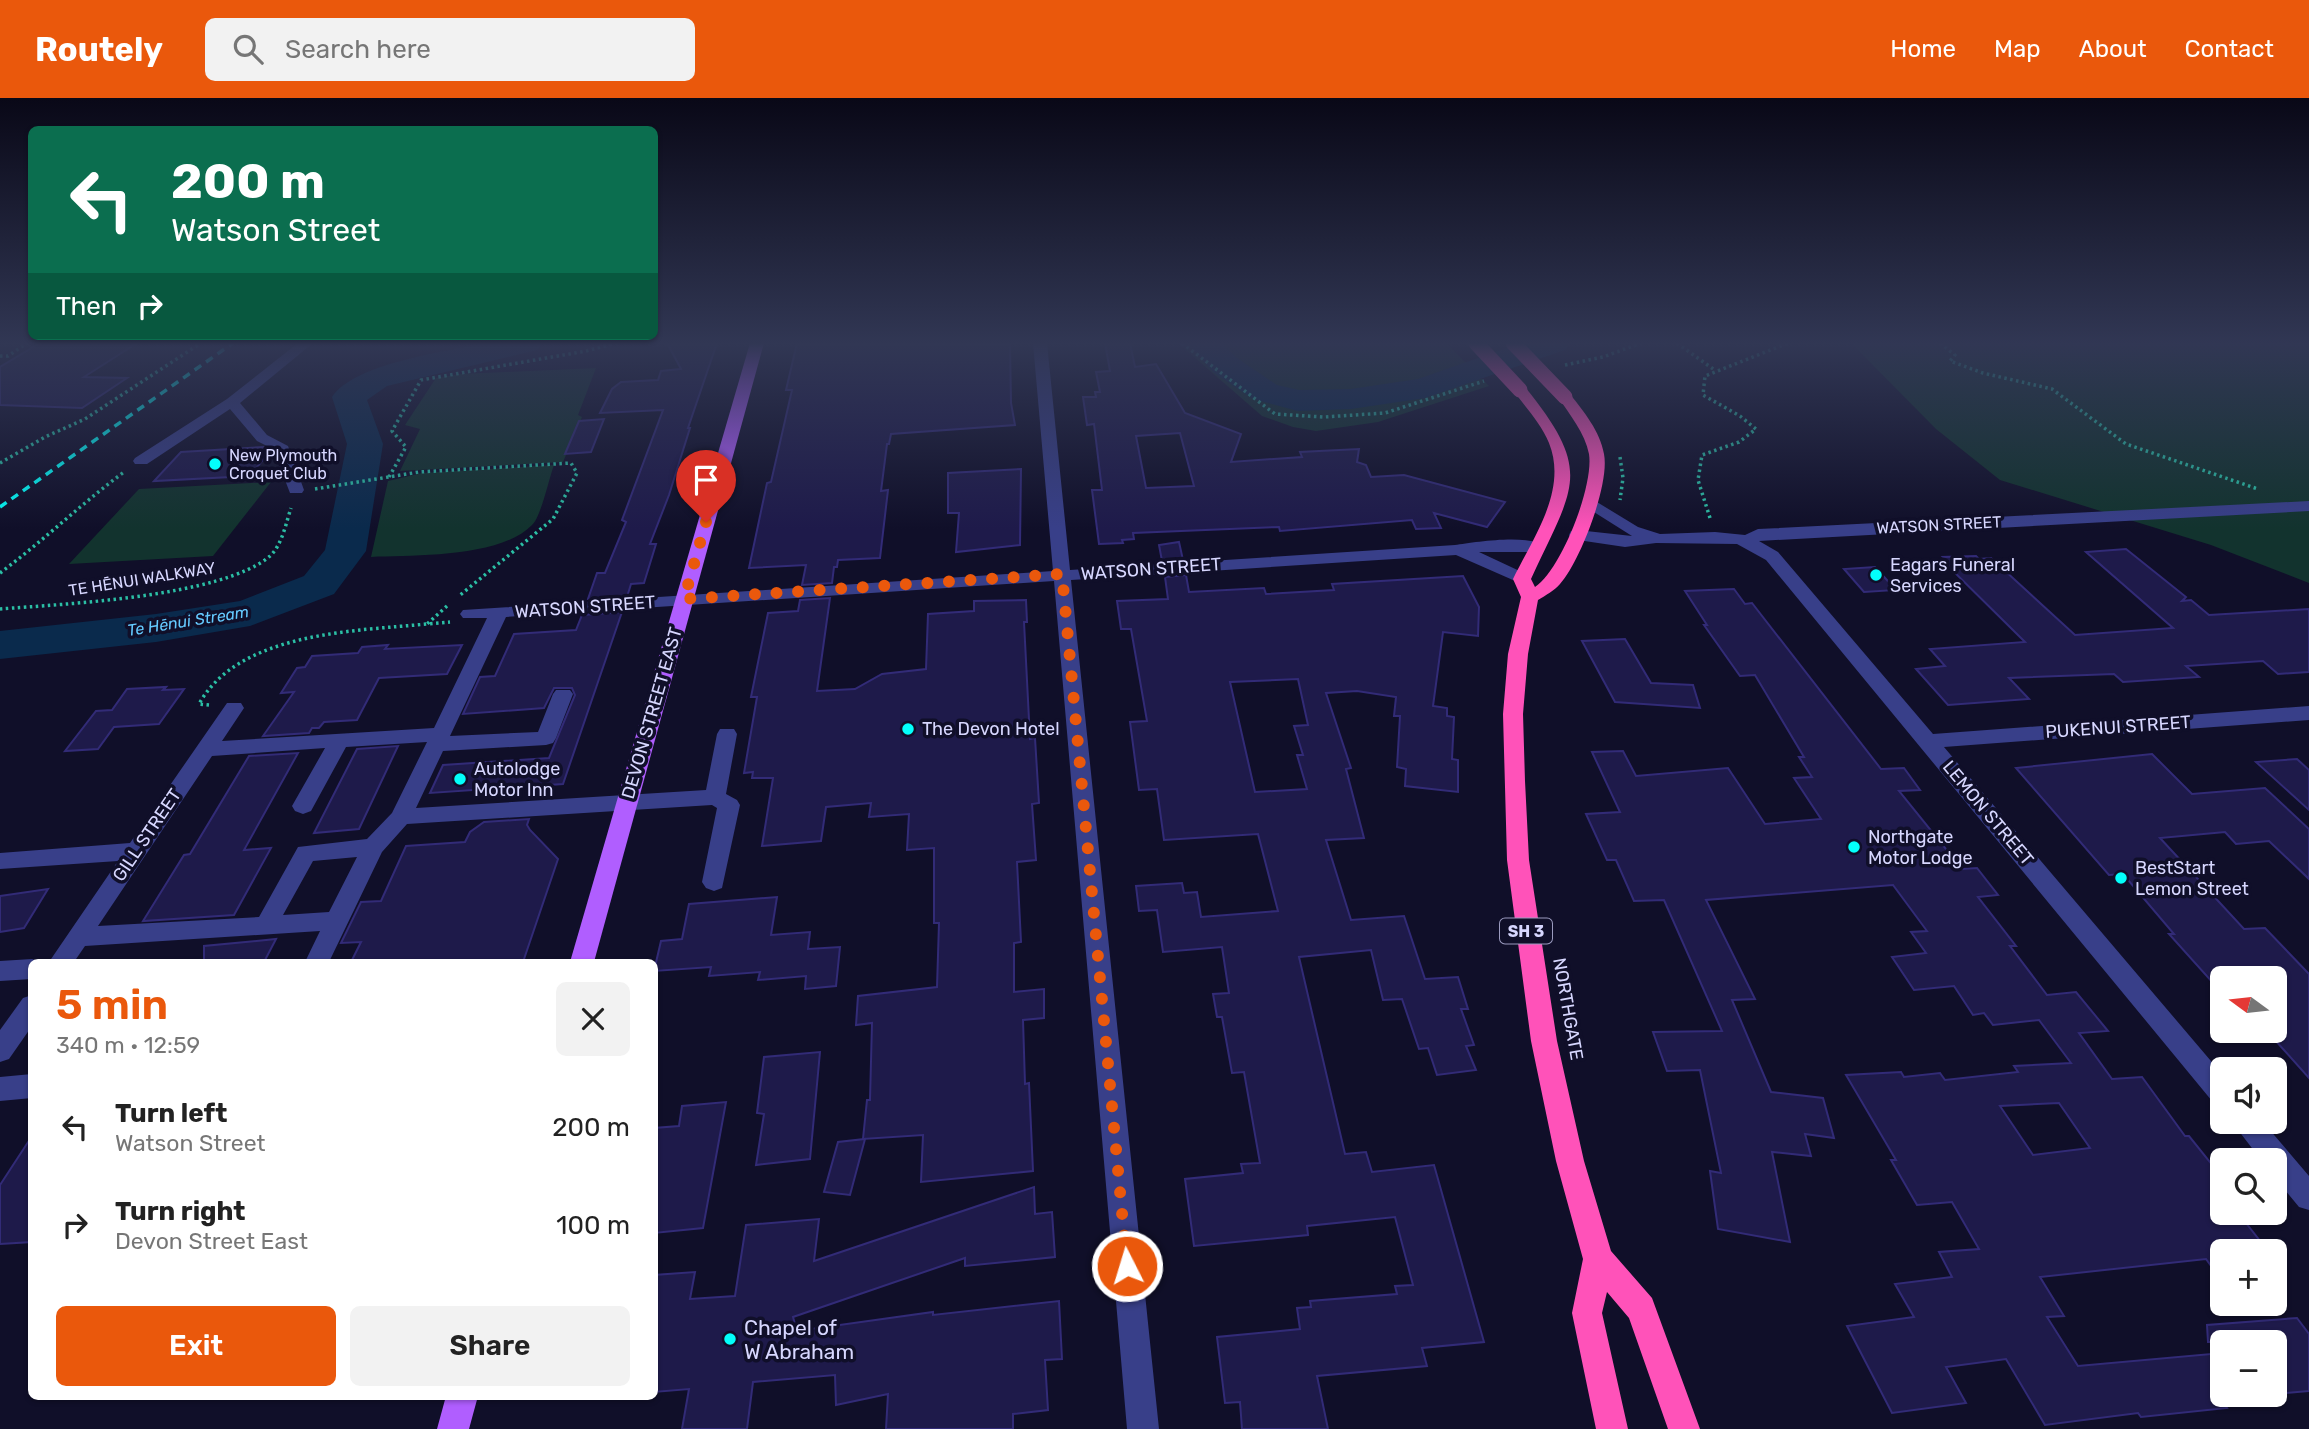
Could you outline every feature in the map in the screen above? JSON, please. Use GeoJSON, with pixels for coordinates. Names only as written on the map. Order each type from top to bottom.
{"type":"FeatureCollection","features":[{"type":"Feature","properties":{"kind":"highway","name":"NORTHGATE"},"geometry":{"type":"LineString","coordinates":[[1534,405],[1546,419],[1559,442],[1564,460],[1561,495],[1536,547],[1526,588],[1513,714],[1518,860],[1528,943],[1544,1041],[1570,1161],[1598,1259],[1641,1309],[1684,1429]]}},
{"type":"Feature","properties":{"kind":"highway"},"geometry":{"type":"LineString","coordinates":[[1526,588],[1553,586],[1592,504],[1598,483],[1598,458],[1587,429],[1571,405]]}},
{"type":"Feature","properties":{"kind":"highway","name":"NORTHGATE"},"geometry":{"type":"LineString","coordinates":[[1598,1259],[1587,1313],[1612,1429]]}},
{"type":"Feature","properties":{"kind":"main road","name":"DEVON STREET EAST"},"geometry":{"type":"LineString","coordinates":[[583,959],[739,405]]}},
{"type":"Feature","properties":{"kind":"main road"},"geometry":{"type":"LineString","coordinates":[[453,1429],[461,1400]]}},
{"type":"Feature","properties":{"kind":"street"},"geometry":{"type":"LineString","coordinates":[[141,461],[227,405]]}},
{"type":"Feature","properties":{"kind":"street"},"geometry":{"type":"LineString","coordinates":[[235,405],[262,438],[280,446],[301,492]]}},
{"type":"Feature","properties":{"kind":"street"},"geometry":{"type":"LineString","coordinates":[[1046,405],[1143,1429]]}},
{"type":"Feature","properties":{"kind":"street","name":"WATSON STREET"},"geometry":{"type":"LineString","coordinates":[[1592,504],[1630,529],[1659,538],[1716,536],[1748,541],[1758,534],[2303,507]]}},
{"type":"Feature","properties":{"kind":"street"},"geometry":{"type":"LineString","coordinates":[[1577,535],[1631,542],[1659,538]]}},
{"type":"Feature","properties":{"kind":"street","name":"LEMON STREET"},"geometry":{"type":"LineString","coordinates":[[1748,541],[1772,556],[2210,1079]]}},
{"type":"Feature","properties":{"kind":"street","name":"WATSON STREET"},"geometry":{"type":"LineString","coordinates":[[469,614],[1455,550],[1492,545],[1536,547]]}},
{"type":"Feature","properties":{"kind":"street","name":"WATSON STREET"},"geometry":{"type":"LineString","coordinates":[[1455,550],[1495,564],[1526,588]]}},
{"type":"Feature","properties":{"kind":"street"},"geometry":{"type":"LineString","coordinates":[[318,959],[373,847],[401,817],[499,613]]}},
{"type":"Feature","properties":{"kind":"street"},"geometry":{"type":"LineString","coordinates":[[206,749],[341,740],[546,738],[563,694]]}},
{"type":"Feature","properties":{"kind":"street","name":"GILL STREET"},"geometry":{"type":"LineString","coordinates":[[63,959],[233,708]]}},
{"type":"Feature","properties":{"kind":"street","name":"PUKENUI STREET"},"geometry":{"type":"LineString","coordinates":[[1927,741],[2309,713]]}},
{"type":"Feature","properties":{"kind":"street"},"geometry":{"type":"LineString","coordinates":[[715,797],[727,734]]}},
{"type":"Feature","properties":{"kind":"street"},"geometry":{"type":"LineString","coordinates":[[303,806],[341,740]]}},
{"type":"Feature","properties":{"kind":"street"},"geometry":{"type":"LineString","coordinates":[[401,817],[715,797],[729,805],[714,882]]}},
{"type":"Feature","properties":{"kind":"street"},"geometry":{"type":"LineString","coordinates":[[266,925],[306,853],[373,847]]}},
{"type":"Feature","properties":{"kind":"street"},"geometry":{"type":"LineString","coordinates":[[0,861],[136,851]]}},
{"type":"Feature","properties":{"kind":"street"},"geometry":{"type":"LineString","coordinates":[[78,937],[337,921]]}},
{"type":"Feature","properties":{"kind":"street"},"geometry":{"type":"LineString","coordinates":[[0,971],[28,969]]}},
{"type":"Feature","properties":{"kind":"street"},"geometry":{"type":"LineString","coordinates":[[0,1052],[28,1011]]}},
{"type":"Feature","properties":{"kind":"street"},"geometry":{"type":"LineString","coordinates":[[0,1089],[28,1086]]}},
{"type":"Feature","properties":{"kind":"street"},"geometry":{"type":"LineString","coordinates":[[2256,1134],[2309,1197]]}},
{"type":"Feature","properties":{"kind":"path"},"geometry":{"type":"LineString","coordinates":[[0,463],[106,405]]}},
{"type":"Feature","properties":{"kind":"path"},"geometry":{"type":"LineString","coordinates":[[388,478],[406,447],[392,431],[407,405]]}},
{"type":"Feature","properties":{"kind":"path"},"geometry":{"type":"LineString","coordinates":[[1263,405],[1275,414],[1324,417],[1385,412],[1407,405]]}},
{"type":"Feature","properties":{"kind":"path"},"geometry":{"type":"LineString","coordinates":[[1716,536],[1698,480],[1702,455],[1740,442],[1756,429],[1721,405]]}},
{"type":"Feature","properties":{"kind":"path"},"geometry":{"type":"LineString","coordinates":[[2074,405],[2126,444],[2248,484],[2303,507]]}},
{"type":"Feature","properties":{"kind":"path"},"geometry":{"type":"LineString","coordinates":[[1619,449],[1623,478],[1619,505]]}},
{"type":"Feature","properties":{"kind":"path"},"geometry":{"type":"LineString","coordinates":[[0,573],[39,544],[93,495],[141,461]]}},
{"type":"Feature","properties":{"kind":"path"},"geometry":{"type":"LineString","coordinates":[[301,492],[419,472],[571,463],[577,472],[553,519],[427,624]]}},
{"type":"Feature","properties":{"kind":"path","name":"TE HĒNUI WALKWAY"},"geometry":{"type":"LineString","coordinates":[[0,609],[134,595],[231,578],[270,557],[301,492]]}},
{"type":"Feature","properties":{"kind":"path"},"geometry":{"type":"LineString","coordinates":[[233,708],[199,704],[213,682],[257,654],[327,634],[457,621],[469,614]]}},
{"type":"Feature","properties":{"kind":"green space"},"geometry":{"type":"Polygon","coordinates":[[[418,405],[582,405],[578,415],[582,417],[563,462],[400,471],[420,429],[405,425],[418,405]]]}},
{"type":"Feature","properties":{"kind":"green space"},"geometry":{"type":"Polygon","coordinates":[[[1249,405],[1430,405],[1378,422],[1316,431],[1293,427],[1262,416],[1249,405]]]}},
{"type":"Feature","properties":{"kind":"green space"},"geometry":{"type":"Polygon","coordinates":[[[1912,405],[2309,405],[2309,583],[2211,545],[2000,480],[1936,429],[1912,405]]]}},
{"type":"Feature","properties":{"kind":"green space"},"geometry":{"type":"Polygon","coordinates":[[[554,465],[535,521],[518,536],[500,544],[456,553],[371,557],[388,481],[422,473],[554,465]]]}},
{"type":"Feature","properties":{"kind":"green space"},"geometry":{"type":"Polygon","coordinates":[[[271,482],[213,556],[69,564],[139,489],[271,482]]]}},
{"type":"Feature","properties":{"kind":"building"},"geometry":{"type":"Polygon","coordinates":[[[3,405],[86,405],[82,408],[3,405]]]}},
{"type":"Feature","properties":{"kind":"building"},"geometry":{"type":"Polygon","coordinates":[[[604,405],[696,405],[669,495],[650,544],[656,544],[644,583],[631,584],[627,597],[588,599],[597,573],[605,573],[626,522],[622,520],[663,410],[600,413],[604,405]]]}},
{"type":"Feature","properties":{"kind":"building"},"geometry":{"type":"Polygon","coordinates":[[[789,405],[1011,405],[1015,425],[891,434],[887,444],[881,491],[888,490],[880,558],[838,560],[837,567],[834,567],[832,583],[802,585],[806,565],[749,568],[767,483],[771,482],[789,405]]]}},
{"type":"Feature","properties":{"kind":"building"},"geometry":{"type":"Polygon","coordinates":[[[1084,405],[1180,405],[1185,413],[1241,434],[1231,462],[1302,457],[1300,452],[1359,449],[1357,462],[1366,465],[1371,477],[1404,475],[1505,502],[1487,527],[1434,513],[1441,528],[1416,529],[1412,520],[1280,531],[1279,527],[1133,533],[1134,539],[1122,540],[1123,543],[1099,544],[1092,490],[1102,490],[1094,424],[1087,425],[1084,405]],[[1180,433],[1136,436],[1146,488],[1194,486],[1180,433]]]}},
{"type":"Feature","properties":{"kind":"building"},"geometry":{"type":"Polygon","coordinates":[[[604,419],[591,452],[565,454],[579,421],[604,419]]]}},
{"type":"Feature","properties":{"kind":"building","name":"New Plymouth Croquet Club"},"geometry":{"type":"Polygon","coordinates":[[[264,447],[270,451],[250,476],[154,481],[181,452],[264,447]]]}},
{"type":"Feature","properties":{"kind":"building"},"geometry":{"type":"Polygon","coordinates":[[[1021,469],[1020,545],[956,552],[959,513],[948,513],[948,473],[1021,469]]]}},
{"type":"Feature","properties":{"kind":"building"},"geometry":{"type":"Polygon","coordinates":[[[1179,542],[1183,560],[1162,561],[1159,545],[1179,542]]]}},
{"type":"Feature","properties":{"kind":"building"},"geometry":{"type":"Polygon","coordinates":[[[2126,549],[2186,597],[2182,601],[2191,600],[2209,615],[2309,609],[2309,672],[2278,674],[2263,661],[2186,666],[2199,677],[2123,682],[2114,674],[2009,678],[2029,699],[1948,705],[1916,669],[1945,666],[1930,649],[2025,642],[1945,563],[1948,562],[1943,557],[1991,558],[2075,635],[2173,628],[2086,552],[2126,549]]]}},
{"type":"Feature","properties":{"kind":"building"},"geometry":{"type":"Polygon","coordinates":[[[1875,567],[1896,590],[1864,592],[1844,569],[1875,567]]]}},
{"type":"Feature","properties":{"kind":"building"},"geometry":{"type":"Polygon","coordinates":[[[1186,575],[1189,592],[1264,588],[1266,594],[1334,590],[1332,584],[1463,576],[1479,607],[1478,636],[1443,632],[1433,706],[1447,708],[1447,716],[1454,717],[1452,759],[1458,760],[1458,792],[1405,786],[1406,769],[1397,767],[1400,716],[1394,716],[1396,697],[1357,691],[1326,693],[1351,768],[1346,769],[1364,838],[1326,840],[1351,920],[1404,916],[1425,979],[1458,977],[1468,1009],[1461,1009],[1474,1045],[1466,1046],[1476,1070],[1437,1075],[1428,1048],[1419,1049],[1402,999],[1383,1000],[1371,950],[1299,957],[1345,1154],[1366,1152],[1372,1172],[1434,1165],[1484,1342],[1422,1348],[1427,1366],[1317,1376],[1328,1429],[1242,1429],[1240,1402],[1225,1403],[1217,1337],[1300,1329],[1297,1308],[1311,1307],[1310,1301],[1397,1294],[1395,1286],[1413,1285],[1395,1217],[1307,1226],[1308,1235],[1194,1246],[1185,1179],[1243,1173],[1241,1164],[1260,1163],[1244,1072],[1232,1073],[1222,1017],[1217,1017],[1213,994],[1229,993],[1222,947],[1163,952],[1157,910],[1139,911],[1136,886],[1182,883],[1184,893],[1197,892],[1201,917],[1278,911],[1258,834],[1164,840],[1157,789],[1139,790],[1130,722],[1147,721],[1131,629],[1121,629],[1117,601],[1168,599],[1165,577],[1186,575]],[[1298,679],[1230,682],[1255,792],[1307,789],[1297,755],[1303,755],[1294,726],[1308,725],[1298,679]]]}},
{"type":"Feature","properties":{"kind":"building"},"geometry":{"type":"Polygon","coordinates":[[[1734,589],[1745,604],[1752,603],[1881,769],[1904,768],[1920,790],[1899,791],[1962,869],[1977,868],[1998,895],[1978,897],[2016,946],[2010,946],[2047,995],[2076,992],[2108,1031],[2079,1033],[2112,1079],[2142,1077],[2185,1136],[2189,1136],[2210,1162],[2210,1225],[2247,1225],[2259,1239],[2210,1239],[2210,1264],[2206,1259],[2040,1277],[2064,1316],[2047,1317],[2078,1366],[2210,1354],[2210,1407],[2227,1408],[2141,1417],[2138,1413],[2045,1425],[2006,1359],[1946,1367],[1966,1403],[1892,1413],[1847,1326],[1914,1317],[1895,1284],[1952,1277],[1939,1252],[1979,1249],[1952,1202],[1917,1205],[1891,1160],[1896,1160],[1846,1075],[1901,1072],[1904,1077],[1940,1073],[1945,1080],[2018,1072],[2014,1066],[2071,1063],[2039,1020],[1993,1025],[1984,1013],[1973,1015],[1954,986],[1914,990],[1892,957],[1926,953],[1911,932],[1927,931],[1893,885],[1706,900],[1755,999],[1732,1000],[1771,1092],[1823,1098],[1834,1138],[1805,1134],[1811,1156],[1772,1152],[1790,1242],[1718,1229],[1710,1171],[1721,1173],[1700,1070],[1667,1071],[1653,1032],[1722,1031],[1664,900],[1634,901],[1616,860],[1607,860],[1586,814],[1620,812],[1592,752],[1623,751],[1636,776],[1728,768],[1765,824],[1821,819],[1794,778],[1812,777],[1799,757],[1804,757],[1755,675],[1740,676],[1704,625],[1707,625],[1685,591],[1734,589]],[[2059,1103],[2000,1106],[2033,1155],[2090,1148],[2059,1103]]]}},
{"type":"Feature","properties":{"kind":"building"},"geometry":{"type":"Polygon","coordinates":[[[830,598],[817,691],[855,689],[882,674],[926,669],[928,614],[974,611],[974,601],[1026,600],[1027,622],[1024,622],[1030,739],[1035,738],[1039,803],[1032,804],[1036,860],[1017,862],[1021,942],[1014,943],[1014,992],[1044,989],[1044,1018],[1023,1020],[1025,1084],[1029,1083],[1033,1171],[921,1182],[923,1135],[863,1139],[867,1100],[870,1100],[872,1023],[856,1025],[858,996],[937,987],[939,923],[934,923],[934,848],[907,850],[909,814],[869,817],[871,803],[826,807],[821,841],[762,846],[773,778],[752,778],[753,772],[744,773],[757,697],[751,697],[768,613],[798,611],[800,600],[830,598]]]}},
{"type":"Feature","properties":{"kind":"building"},"geometry":{"type":"Polygon","coordinates":[[[622,612],[563,784],[430,793],[443,765],[549,758],[575,695],[572,688],[554,688],[544,708],[463,714],[480,677],[495,676],[514,634],[576,630],[582,615],[622,612]]]}},
{"type":"Feature","properties":{"kind":"building"},"geometry":{"type":"Polygon","coordinates":[[[1625,639],[1651,683],[1693,685],[1700,708],[1615,702],[1582,641],[1625,639]]]}},
{"type":"Feature","properties":{"kind":"building"},"geometry":{"type":"Polygon","coordinates":[[[388,645],[385,649],[462,645],[447,674],[379,678],[357,720],[324,722],[319,728],[312,728],[309,733],[263,736],[294,692],[281,693],[297,668],[305,667],[312,656],[358,653],[362,647],[388,645]]]}},
{"type":"Feature","properties":{"kind":"building"},"geometry":{"type":"Polygon","coordinates":[[[166,687],[163,690],[184,689],[159,724],[114,727],[98,749],[65,751],[96,711],[112,710],[127,689],[166,687]]]}},
{"type":"Feature","properties":{"kind":"building"},"geometry":{"type":"Polygon","coordinates":[[[398,746],[359,829],[314,833],[357,749],[398,746]]]}},
{"type":"Feature","properties":{"kind":"building"},"geometry":{"type":"Polygon","coordinates":[[[298,753],[244,850],[271,848],[234,915],[143,921],[184,855],[190,854],[249,756],[298,753]]]}},
{"type":"Feature","properties":{"kind":"building"},"geometry":{"type":"Polygon","coordinates":[[[2152,754],[2192,794],[2265,788],[2309,829],[2309,879],[2269,841],[2236,844],[2225,832],[2160,838],[2244,929],[2265,928],[2309,974],[2309,1078],[2278,1043],[2287,1043],[2287,966],[2210,966],[2210,980],[2169,934],[2174,934],[2123,874],[2109,875],[2016,768],[2152,754]]]}},
{"type":"Feature","properties":{"kind":"building"},"geometry":{"type":"Polygon","coordinates":[[[2297,759],[2309,770],[2309,810],[2256,762],[2297,759]]]}},
{"type":"Feature","properties":{"kind":"building"},"geometry":{"type":"Polygon","coordinates":[[[529,819],[527,825],[530,830],[558,859],[524,959],[352,959],[361,942],[341,943],[361,902],[381,901],[406,846],[465,842],[470,832],[484,822],[529,819]]]}},
{"type":"Feature","properties":{"kind":"building"},"geometry":{"type":"Polygon","coordinates":[[[48,889],[24,928],[0,932],[0,896],[48,889]]]}},
{"type":"Feature","properties":{"kind":"building"},"geometry":{"type":"Polygon","coordinates":[[[777,897],[771,935],[810,932],[808,949],[840,947],[836,986],[805,989],[806,976],[758,980],[760,972],[709,976],[711,967],[658,971],[657,959],[661,941],[682,939],[689,904],[777,897]]]}},
{"type":"Feature","properties":{"kind":"building"},"geometry":{"type":"Polygon","coordinates":[[[276,939],[266,959],[204,959],[204,946],[276,939]]]}},
{"type":"Feature","properties":{"kind":"building"},"geometry":{"type":"Polygon","coordinates":[[[820,1052],[810,1159],[756,1165],[764,1114],[757,1113],[764,1057],[820,1052]]]}},
{"type":"Feature","properties":{"kind":"building"},"geometry":{"type":"Polygon","coordinates":[[[726,1102],[703,1228],[658,1233],[658,1128],[679,1126],[682,1106],[726,1102]]]}},
{"type":"Feature","properties":{"kind":"building"},"geometry":{"type":"Polygon","coordinates":[[[865,1139],[850,1195],[824,1192],[838,1142],[865,1139]]]}},
{"type":"Feature","properties":{"kind":"building"},"geometry":{"type":"Polygon","coordinates":[[[28,1142],[28,1242],[0,1244],[0,1185],[28,1142]]]}},
{"type":"Feature","properties":{"kind":"building"},"geometry":{"type":"Polygon","coordinates":[[[1034,1187],[1035,1214],[1052,1212],[1055,1257],[965,1266],[965,1258],[793,1317],[797,1331],[933,1312],[933,1315],[1059,1301],[1062,1359],[1045,1360],[1048,1410],[1013,1414],[1013,1429],[886,1429],[888,1394],[836,1405],[835,1375],[753,1382],[747,1429],[682,1429],[689,1389],[658,1392],[658,1275],[695,1272],[690,1299],[735,1296],[746,1225],[819,1219],[814,1261],[1034,1187]]]}},
{"type":"Feature","properties":{"kind":"building"},"geometry":{"type":"Polygon","coordinates":[[[2297,1318],[2309,1334],[2309,1391],[2287,1393],[2287,1330],[2210,1330],[2208,1342],[2207,1325],[2297,1318]]]}},
{"type":"Feature","properties":{"kind":"waterway","name":"Te Hēnui Stream"},"geometry":{"type":"LineString","coordinates":[[0,645],[156,628],[250,613],[319,585],[345,551],[365,444],[352,405]]}},
{"type":"Feature","properties":{"kind":"railway"},"geometry":{"type":"LineString","coordinates":[[0,507],[145,405]]}},
{"type":"Feature","properties":{"kind":"place","name":"New Plymouth Croquet Club"},"geometry":{"type":"Point","coordinates":[215,464]}},
{"type":"Feature","properties":{"kind":"place","name":"Eagars Funeral Services"},"geometry":{"type":"Point","coordinates":[1876,575]}},
{"type":"Feature","properties":{"kind":"place","name":"The Devon Hotel"},"geometry":{"type":"Point","coordinates":[908,729]}},
{"type":"Feature","properties":{"kind":"place","name":"Autolodge Motor Inn"},"geometry":{"type":"Point","coordinates":[460,779]}},
{"type":"Feature","properties":{"kind":"place","name":"Northgate Motor Lodge"},"geometry":{"type":"Point","coordinates":[1854,847]}},
{"type":"Feature","properties":{"kind":"place","name":"BestStart Lemon Street"},"geometry":{"type":"Point","coordinates":[2121,878]}},
{"type":"Feature","properties":{"kind":"place","name":"Chapel of W Abraham"},"geometry":{"type":"Point","coordinates":[730,1339]}},
{"type":"Feature","properties":{"kind":"route"},"geometry":{"type":"LineString","coordinates":[[706,522],[684,599],[1062,574],[1127,1266]]}}]}
